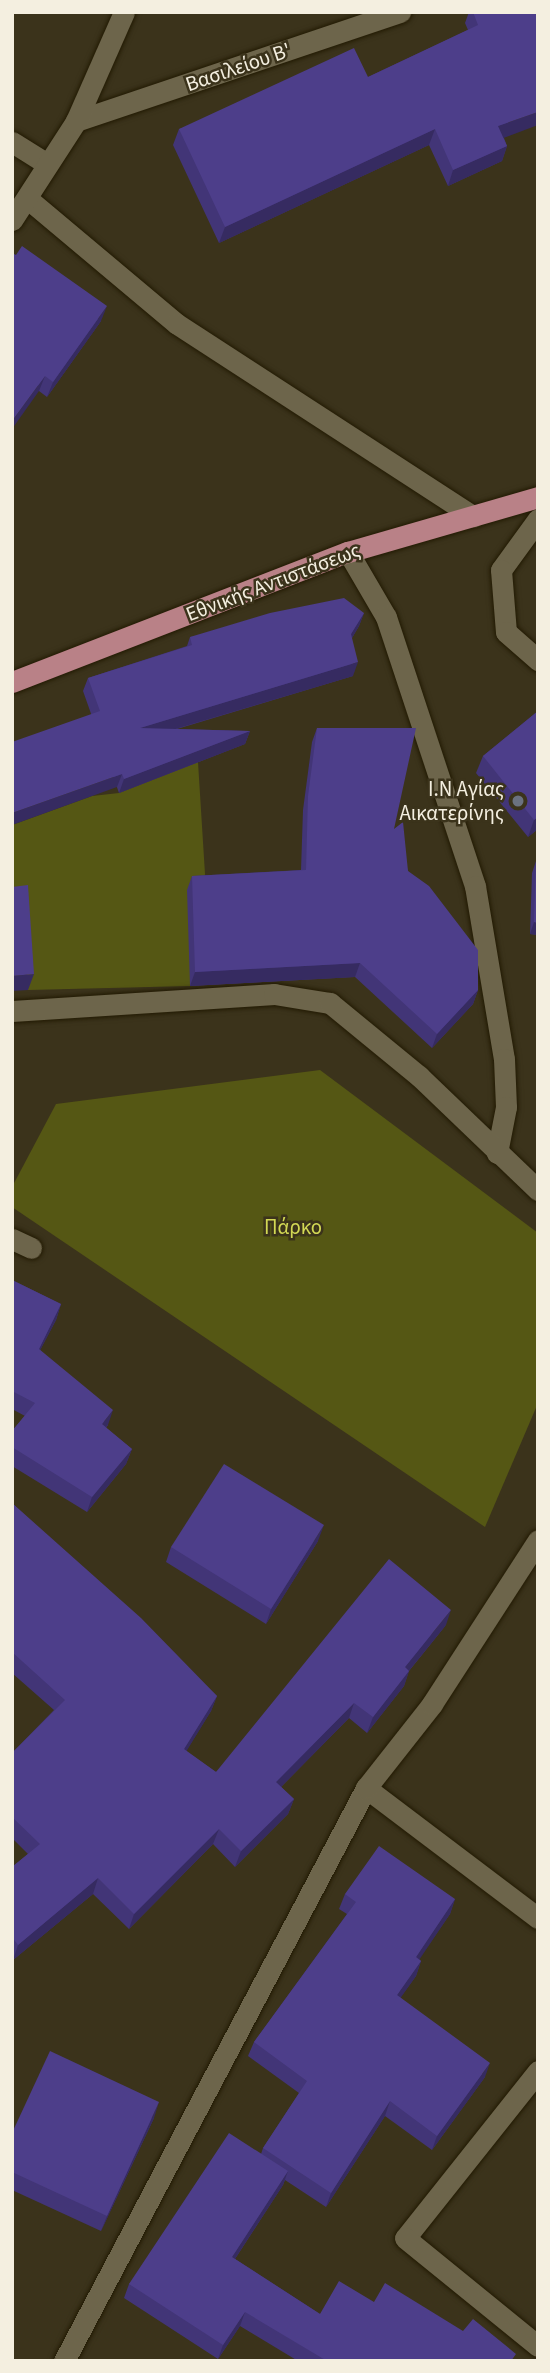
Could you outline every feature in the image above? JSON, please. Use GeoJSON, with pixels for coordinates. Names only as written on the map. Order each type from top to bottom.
{"type":"FeatureCollection","features":[{"type":"Feature","properties":{"kind":"main road","name":"Εθνικής Αντιστάσεως"},"geometry":{"type":"LineString","coordinates":[[12,682],[348,552],[538,497]]}},
{"type":"Feature","properties":{"kind":"street"},"geometry":{"type":"LineString","coordinates":[[12,220],[28,199],[46,163],[76,121],[124,12]]}},
{"type":"Feature","properties":{"kind":"street","name":"Βασιλείου Β'"},"geometry":{"type":"LineString","coordinates":[[76,121],[400,12]]}},
{"type":"Feature","properties":{"kind":"street"},"geometry":{"type":"LineString","coordinates":[[12,142],[46,163]]}},
{"type":"Feature","properties":{"kind":"street"},"geometry":{"type":"LineString","coordinates":[[28,199],[177,324],[473,516]]}},
{"type":"Feature","properties":{"kind":"street"},"geometry":{"type":"LineString","coordinates":[[538,519],[501,570],[506,632],[538,660]]}},
{"type":"Feature","properties":{"kind":"street"},"geometry":{"type":"LineString","coordinates":[[348,552],[386,618],[475,886],[504,1059],[506,1107],[497,1153]]}},
{"type":"Feature","properties":{"kind":"street"},"geometry":{"type":"LineString","coordinates":[[12,1011],[274,994],[330,1003],[419,1076],[538,1190]]}},
{"type":"Feature","properties":{"kind":"street"},"geometry":{"type":"LineString","coordinates":[[64,2361],[366,1788],[432,1704],[538,1539]]}},
{"type":"Feature","properties":{"kind":"street"},"geometry":{"type":"LineString","coordinates":[[366,1788],[538,1918]]}},
{"type":"Feature","properties":{"kind":"street"},"geometry":{"type":"LineString","coordinates":[[538,2071],[405,2238],[538,2346]]}},
{"type":"Feature","properties":{"kind":"green space"},"geometry":{"type":"Polygon","coordinates":[[[198,762],[205,874],[190,986],[28,990],[23,901],[12,902],[12,825],[92,796],[119,793],[198,762]]]}},
{"type":"Feature","properties":{"kind":"green space","name":"Πάρκο"},"geometry":{"type":"Polygon","coordinates":[[[320,1070],[538,1233],[538,1403],[485,1527],[12,1207],[12,1187],[56,1104],[320,1070]]]}},
{"type":"Feature","properties":{"kind":"building"},"geometry":{"type":"Polygon","coordinates":[[[473,12],[538,12],[538,112],[498,126],[507,146],[453,170],[435,129],[225,227],[179,129],[354,48],[368,77],[478,25],[473,12]]]}},
{"type":"Feature","properties":{"kind":"building"},"geometry":{"type":"Polygon","coordinates":[[[22,246],[107,306],[53,382],[45,376],[12,421],[12,253],[16,255],[22,246]]]}},
{"type":"Feature","properties":{"kind":"building"},"geometry":{"type":"Polygon","coordinates":[[[344,598],[364,613],[351,634],[358,662],[140,728],[250,731],[124,779],[122,774],[12,813],[12,742],[100,711],[88,678],[192,645],[190,637],[270,613],[344,598]]]}},
{"type":"Feature","properties":{"kind":"building","name":"Ι.Ν Αγίας Αικατερίνης"},"geometry":{"type":"Polygon","coordinates":[[[538,711],[538,817],[534,820],[483,756],[538,711]]]}},
{"type":"Feature","properties":{"kind":"building"},"geometry":{"type":"Polygon","coordinates":[[[317,728],[416,728],[394,829],[403,822],[408,871],[429,886],[478,950],[478,990],[437,1034],[360,963],[195,972],[192,876],[306,870],[308,796],[317,728]]]}},
{"type":"Feature","properties":{"kind":"building"},"geometry":{"type":"Polygon","coordinates":[[[538,861],[538,923],[534,922],[538,861]]]}},
{"type":"Feature","properties":{"kind":"building"},"geometry":{"type":"Polygon","coordinates":[[[28,885],[34,974],[12,976],[12,887],[28,885]]]}},
{"type":"Feature","properties":{"kind":"building"},"geometry":{"type":"Polygon","coordinates":[[[12,1280],[61,1304],[39,1349],[113,1410],[102,1424],[132,1449],[92,1497],[12,1447],[12,1431],[35,1403],[12,1391],[12,1280]]]}},
{"type":"Feature","properties":{"kind":"building"},"geometry":{"type":"Polygon","coordinates":[[[224,1464],[324,1525],[271,1609],[171,1547],[224,1464]]]}},
{"type":"Feature","properties":{"kind":"building"},"geometry":{"type":"Polygon","coordinates":[[[12,1503],[141,1618],[217,1696],[184,1749],[216,1772],[389,1559],[451,1610],[405,1667],[409,1671],[373,1717],[354,1703],[276,1782],[294,1799],[241,1851],[219,1829],[134,1914],[98,1878],[18,1945],[12,1937],[12,1867],[40,1844],[12,1817],[12,1753],[65,1700],[12,1652],[12,1503]]]}},
{"type":"Feature","properties":{"kind":"building"},"geometry":{"type":"Polygon","coordinates":[[[379,1846],[455,1899],[416,1957],[421,1961],[397,1995],[490,2063],[437,2136],[390,2101],[331,2193],[263,2148],[307,2081],[254,2042],[356,1902],[345,1894],[379,1846]]]}},
{"type":"Feature","properties":{"kind":"building"},"geometry":{"type":"Polygon","coordinates":[[[50,2051],[159,2102],[107,2216],[12,2172],[12,2133],[50,2051]]]}},
{"type":"Feature","properties":{"kind":"building"},"geometry":{"type":"Polygon","coordinates":[[[229,2133],[288,2171],[232,2257],[320,2314],[339,2281],[374,2302],[385,2283],[463,2331],[473,2319],[516,2354],[511,2361],[327,2361],[245,2312],[223,2345],[129,2284],[229,2133]]]}},
{"type":"Feature","properties":{"kind":"place","name":"Ι.Ν Αγίας Αικατερίνης"},"geometry":{"type":"Point","coordinates":[518,801]}}]}
